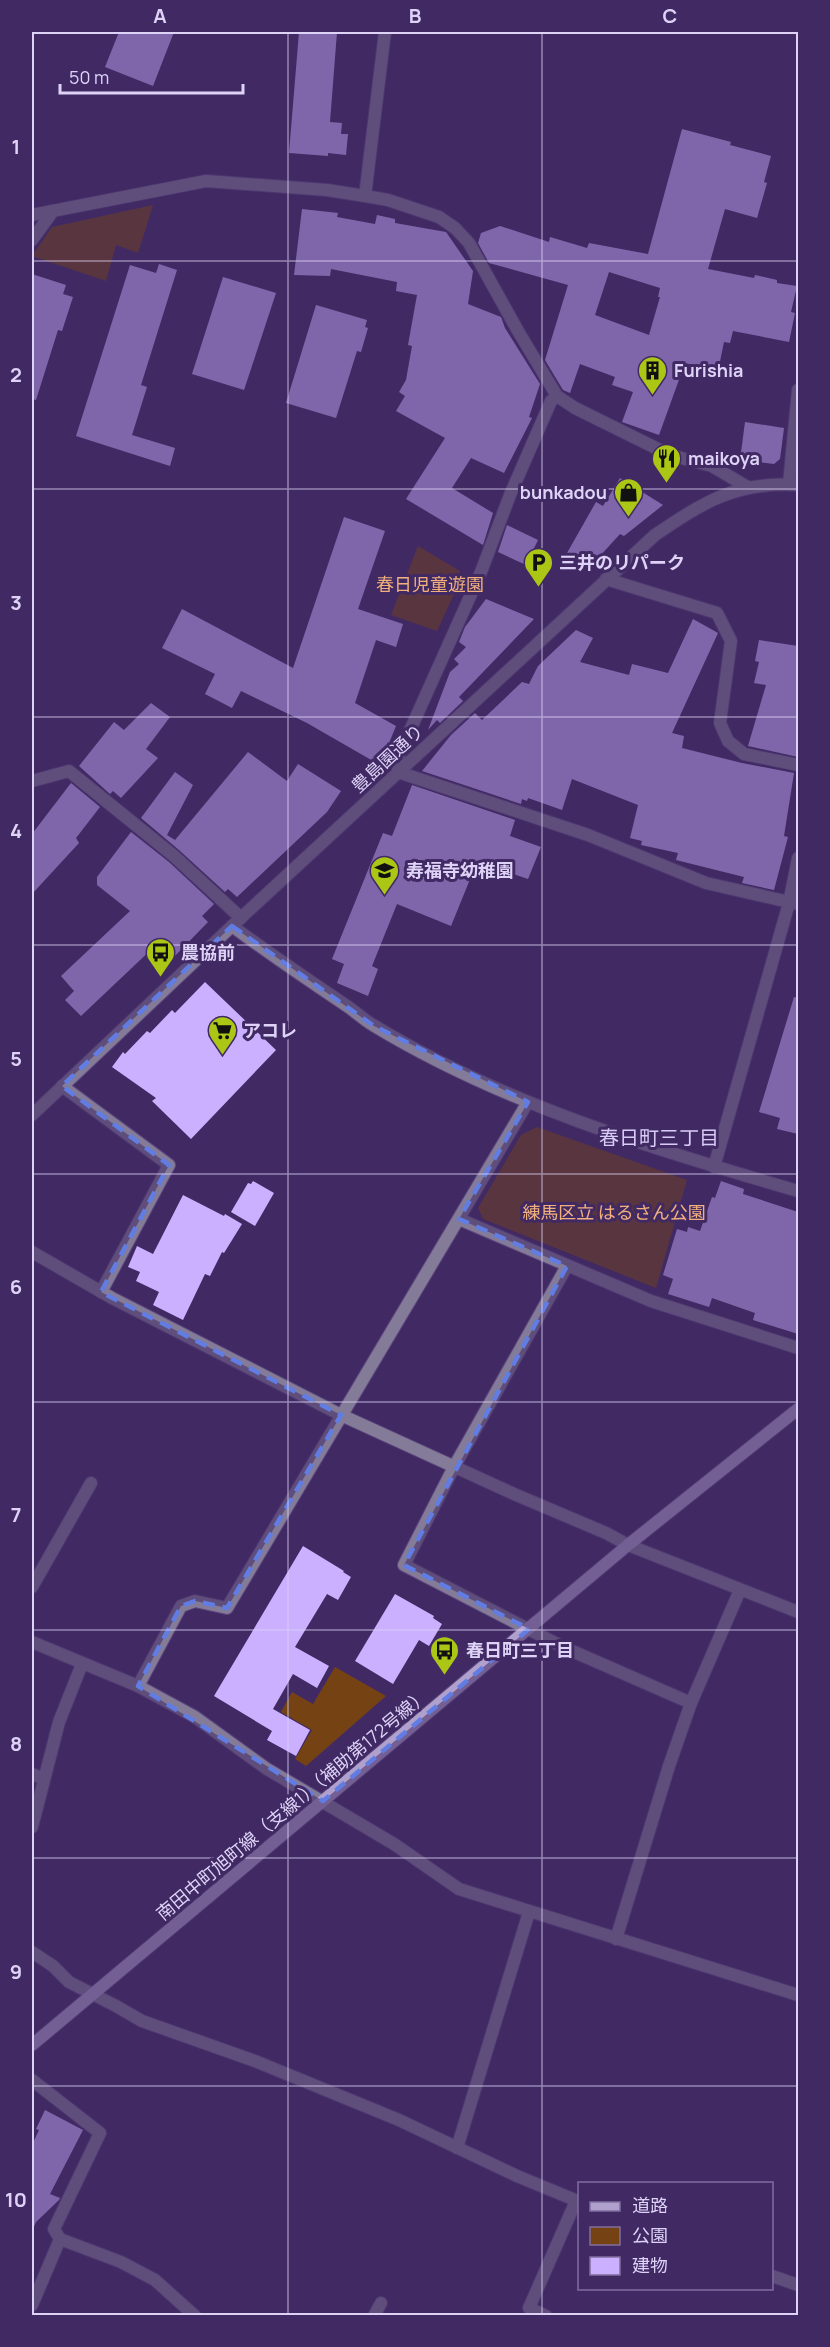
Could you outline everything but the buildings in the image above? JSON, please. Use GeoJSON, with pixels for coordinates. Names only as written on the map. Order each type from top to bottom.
{"type":"FeatureCollection","features":[{"type":"Feature","properties":{"kind":"main road","name":"南田中町旭町線（支線1）（補助第172号線）"},"geometry":{"type":"LineString","coordinates":[[32,2045],[628,1545],[798,1409]]}},
{"type":"Feature","properties":{"kind":"street"},"geometry":{"type":"LineString","coordinates":[[365,196],[385,32]]}},
{"type":"Feature","properties":{"kind":"street"},"geometry":{"type":"LineString","coordinates":[[32,215],[206,181],[327,190],[388,200],[439,217],[455,228],[470,243],[557,396],[575,408],[670,454],[712,466],[749,488]]}},
{"type":"Feature","properties":{"kind":"street"},"geometry":{"type":"LineString","coordinates":[[32,240],[53,212]]}},
{"type":"Feature","properties":{"kind":"street"},"geometry":{"type":"LineString","coordinates":[[794,484],[798,390]]}},
{"type":"Feature","properties":{"kind":"street"},"geometry":{"type":"LineString","coordinates":[[557,396],[551,401],[546,411],[510,495],[481,572],[399,755],[398,772],[588,835],[706,883],[794,904]]}},
{"type":"Feature","properties":{"kind":"street","name":"豊島園通り"},"geometry":{"type":"LineString","coordinates":[[32,1115],[236,922],[655,535],[701,504],[727,494],[749,488],[794,484]]}},
{"type":"Feature","properties":{"kind":"street"},"geometry":{"type":"LineString","coordinates":[[606,579],[717,613],[730,641],[720,723],[728,741],[744,754],[798,765]]}},
{"type":"Feature","properties":{"kind":"street"},"geometry":{"type":"LineString","coordinates":[[32,782],[69,771],[174,856],[236,922],[374,1026],[477,1079],[528,1102],[714,1167],[798,1191]]}},
{"type":"Feature","properties":{"kind":"street"},"geometry":{"type":"LineString","coordinates":[[714,1167],[794,904],[798,858]]}},
{"type":"Feature","properties":{"kind":"street"},"geometry":{"type":"LineString","coordinates":[[62,1086],[169,1165],[101,1292]]}},
{"type":"Feature","properties":{"kind":"street"},"geometry":{"type":"LineString","coordinates":[[138,1686],[181,1606],[195,1601],[227,1608],[528,1102]]}},
{"type":"Feature","properties":{"kind":"street"},"geometry":{"type":"LineString","coordinates":[[459,1219],[651,1301],[798,1348]]}},
{"type":"Feature","properties":{"kind":"street"},"geometry":{"type":"LineString","coordinates":[[32,1252],[101,1292],[341,1415],[606,1533],[628,1545],[798,1612]]}},
{"type":"Feature","properties":{"kind":"street"},"geometry":{"type":"LineString","coordinates":[[567,1266],[454,1467],[404,1564],[563,1647],[691,1704]]}},
{"type":"Feature","properties":{"kind":"street"},"geometry":{"type":"LineString","coordinates":[[32,1587],[91,1483]]}},
{"type":"Feature","properties":{"kind":"street"},"geometry":{"type":"LineString","coordinates":[[616,1940],[669,1766],[691,1704],[740,1590]]}},
{"type":"Feature","properties":{"kind":"street"},"geometry":{"type":"LineString","coordinates":[[32,1642],[138,1686],[195,1717],[267,1769],[394,1844],[459,1889],[616,1940],[798,1995]]}},
{"type":"Feature","properties":{"kind":"street"},"geometry":{"type":"LineString","coordinates":[[32,1827],[59,1722],[82,1664]]}},
{"type":"Feature","properties":{"kind":"street"},"geometry":{"type":"LineString","coordinates":[[32,1774],[45,1779]]}},
{"type":"Feature","properties":{"kind":"street"},"geometry":{"type":"LineString","coordinates":[[458,2148],[529,1912]]}},
{"type":"Feature","properties":{"kind":"street"},"geometry":{"type":"LineString","coordinates":[[32,1952],[53,1966],[69,1982],[141,2021],[255,2061],[399,2120],[578,2201],[529,2308],[546,2316]]}},
{"type":"Feature","properties":{"kind":"street"},"geometry":{"type":"LineString","coordinates":[[32,2079],[100,2133],[54,2229],[60,2238],[121,2262],[155,2280],[195,2316]]}},
{"type":"Feature","properties":{"kind":"street"},"geometry":{"type":"LineString","coordinates":[[32,2305],[60,2238]]}},
{"type":"Feature","properties":{"kind":"street"},"geometry":{"type":"LineString","coordinates":[[773,2277],[798,2285]]}},
{"type":"Feature","properties":{"kind":"street"},"geometry":{"type":"LineString","coordinates":[[374,2316],[381,2303]]}},
{"type":"Feature","properties":{"kind":"highlighted area"},"geometry":{"type":"Polygon","coordinates":[[[232,926],[374,1026],[528,1102],[459,1219],[567,1266],[404,1565],[529,1629],[323,1801],[138,1686],[181,1606],[195,1601],[227,1608],[341,1415],[101,1292],[169,1165],[62,1086],[232,926]]]}},
{"type":"Feature","properties":{"kind":"green space"},"geometry":{"type":"Polygon","coordinates":[[[153,205],[138,253],[116,245],[106,281],[32,256],[52,227],[153,205]]]}},
{"type":"Feature","properties":{"kind":"green space","name":"春日児童遊園"},"geometry":{"type":"Polygon","coordinates":[[[418,546],[460,571],[460,581],[437,631],[391,615],[418,546]]]}},
{"type":"Feature","properties":{"kind":"green space","name":"練馬区立 はるさん公園"},"geometry":{"type":"Polygon","coordinates":[[[537,1127],[687,1180],[656,1288],[483,1219],[478,1208],[521,1135],[537,1127]]]}},
{"type":"Feature","properties":{"kind":"green space"},"geometry":{"type":"Polygon","coordinates":[[[335,1667],[386,1696],[306,1766],[295,1759],[312,1730],[281,1712],[292,1692],[313,1704],[335,1667]]]}},
{"type":"Feature","properties":{"kind":"place","name":"Furishia"},"geometry":{"type":"Point","coordinates":[653,396]}},
{"type":"Feature","properties":{"kind":"place","name":"maikoya"},"geometry":{"type":"Point","coordinates":[667,484]}},
{"type":"Feature","properties":{"kind":"place","name":"bunkadou"},"geometry":{"type":"Point","coordinates":[628,518]}},
{"type":"Feature","properties":{"kind":"place","name":"三井のリパーク"},"geometry":{"type":"Point","coordinates":[538,588]}},
{"type":"Feature","properties":{"kind":"place","name":"寿福寺幼稚園"},"geometry":{"type":"Point","coordinates":[385,896]}},
{"type":"Feature","properties":{"kind":"place","name":"農協前"},"geometry":{"type":"Point","coordinates":[160,978]}},
{"type":"Feature","properties":{"kind":"place","name":"アコレ"},"geometry":{"type":"Point","coordinates":[222,1056]}},
{"type":"Feature","properties":{"kind":"place","name":"春日町三丁目"},"geometry":{"type":"Point","coordinates":[445,1676]}},
{"type":"Feature","properties":{"kind":"district","name":"春日町三丁目"},"geometry":{"type":"Point","coordinates":[659,1137]}}]}
